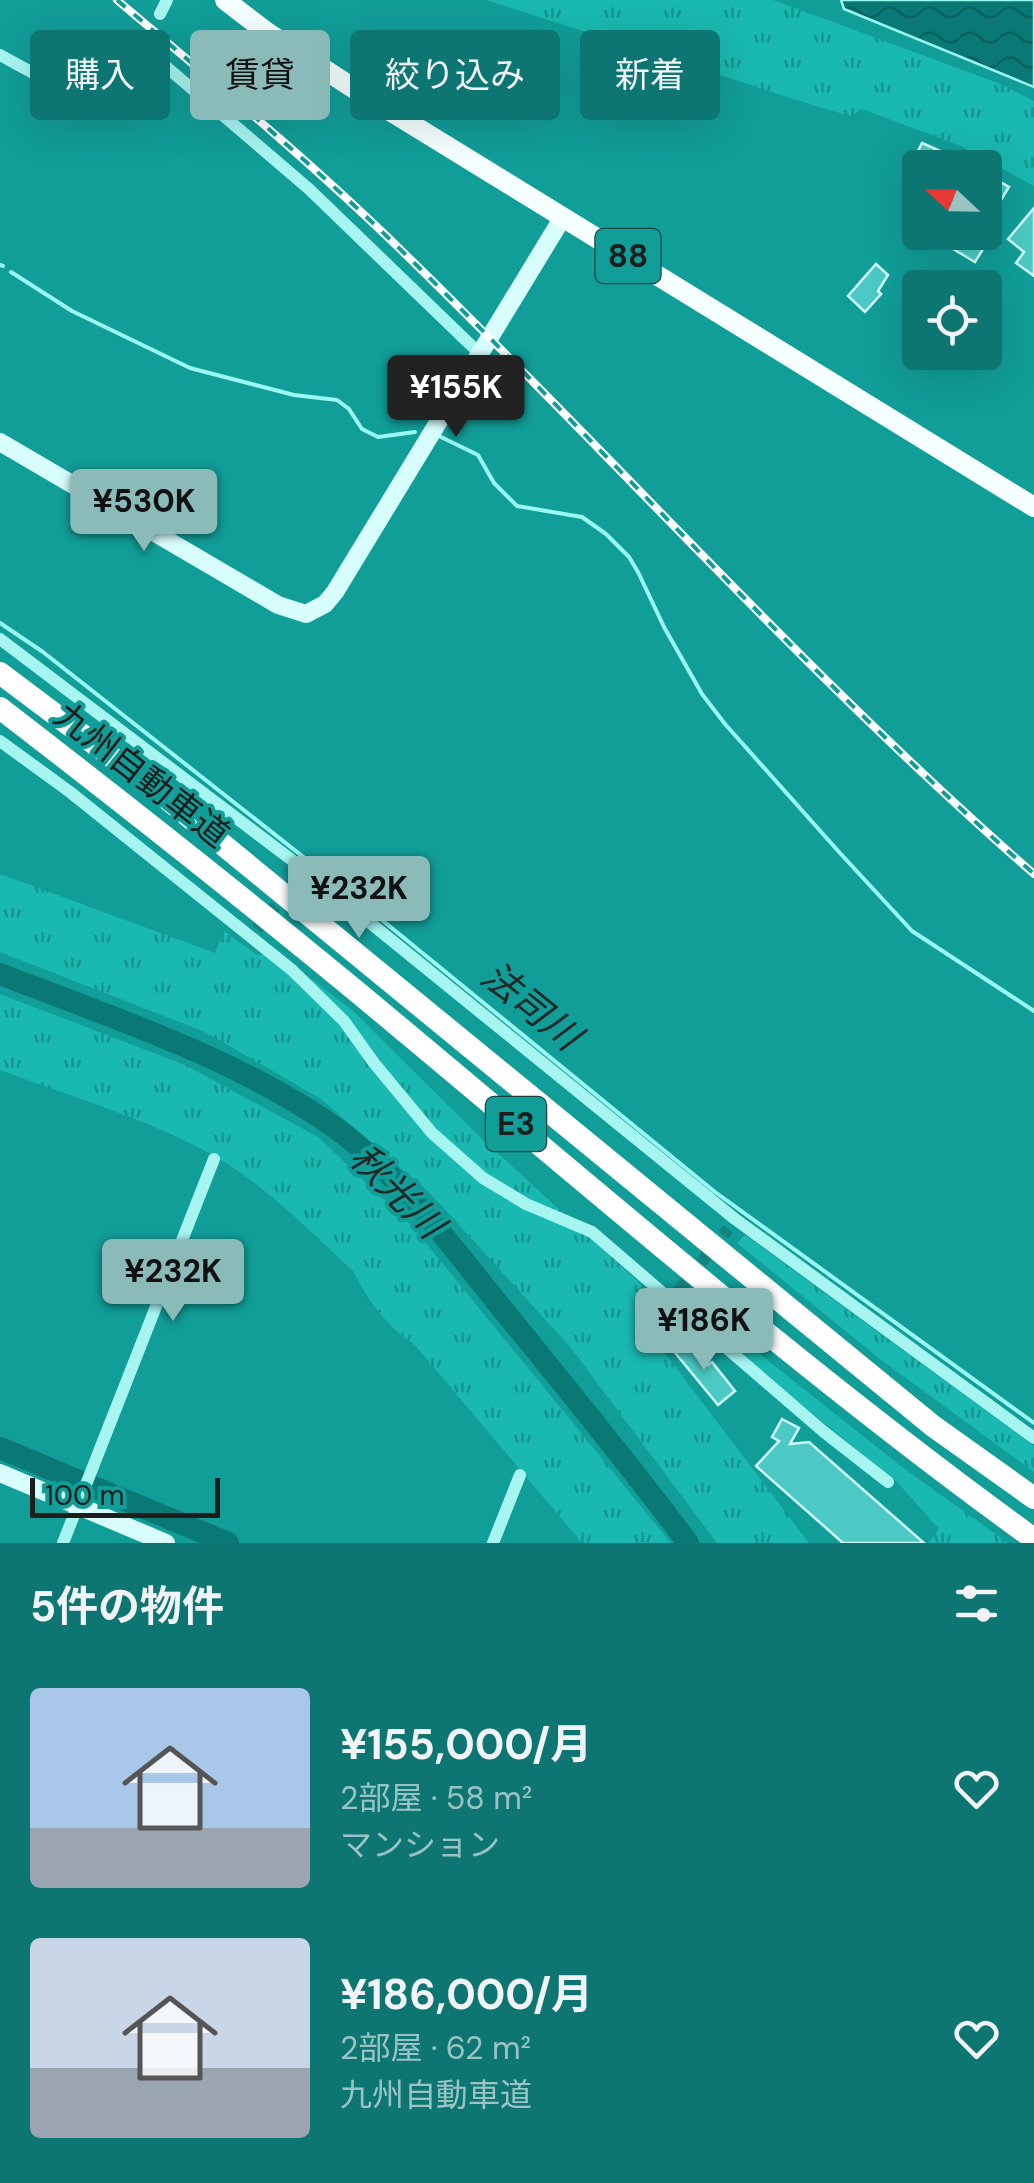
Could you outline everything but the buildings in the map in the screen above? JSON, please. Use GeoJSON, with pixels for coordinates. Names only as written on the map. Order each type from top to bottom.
{"type":"FeatureCollection","features":[{"type":"Feature","properties":{"kind":"highway","name":"九州自動車道"},"geometry":{"type":"LineString","coordinates":[[0,672],[161,794],[934,1426],[1034,1498]]}},
{"type":"Feature","properties":{"kind":"highway","name":"九州自動車道"},"geometry":{"type":"LineString","coordinates":[[0,708],[349,984],[788,1351],[917,1454],[1034,1539]]}},
{"type":"Feature","properties":{"kind":"main road","name":"88"},"geometry":{"type":"LineString","coordinates":[[226,0],[300,54],[1034,506]]}},
{"type":"Feature","properties":{"kind":"street"},"geometry":{"type":"LineString","coordinates":[[160,14],[167,0]]}},
{"type":"Feature","properties":{"kind":"street"},"geometry":{"type":"LineString","coordinates":[[0,54],[104,112],[142,46],[310,189],[480,354]]}},
{"type":"Feature","properties":{"kind":"street"},"geometry":{"type":"LineString","coordinates":[[0,442],[278,605],[306,614],[326,604],[336,592],[563,217]]}},
{"type":"Feature","properties":{"kind":"street"},"geometry":{"type":"LineString","coordinates":[[0,639],[302,874],[731,1224],[1034,1438]]}},
{"type":"Feature","properties":{"kind":"street"},"geometry":{"type":"LineString","coordinates":[[0,741],[254,932],[344,1021],[432,1133],[461,1160],[526,1204],[592,1232],[675,1296],[824,1432],[888,1482]]}},
{"type":"Feature","properties":{"kind":"street"},"geometry":{"type":"LineString","coordinates":[[63,1543],[214,1160]]}},
{"type":"Feature","properties":{"kind":"street"},"geometry":{"type":"LineString","coordinates":[[0,1473],[166,1543]]}},
{"type":"Feature","properties":{"kind":"street"},"geometry":{"type":"LineString","coordinates":[[493,1543],[520,1475]]}},
{"type":"Feature","properties":{"kind":"green space"},"geometry":{"type":"Polygon","coordinates":[[[486,0],[773,0],[998,83],[1034,101],[1034,186],[1002,168],[1002,150],[968,150],[862,109],[851,116],[720,75],[720,30],[580,30],[486,0]]]}},
{"type":"Feature","properties":{"kind":"green space"},"geometry":{"type":"Polygon","coordinates":[[[0,874],[215,953],[224,931],[257,955],[275,951],[352,1010],[477,1134],[680,1320],[661,1348],[809,1543],[717,1543],[571,1348],[430,1193],[321,1099],[205,1032],[0,952],[0,874]]]}},
{"type":"Feature","properties":{"kind":"green space"},"geometry":{"type":"Polygon","coordinates":[[[0,994],[185,1065],[318,1137],[412,1226],[671,1543],[582,1543],[414,1344],[379,1312],[353,1271],[288,1210],[235,1169],[165,1131],[0,1070],[0,994]]]}},
{"type":"Feature","properties":{"kind":"green space"},"geometry":{"type":"Polygon","coordinates":[[[745,1235],[1034,1446],[1034,1472],[880,1359],[737,1243],[745,1235]]]}},
{"type":"Feature","properties":{"kind":"green space"},"geometry":{"type":"Polygon","coordinates":[[[687,1296],[902,1467],[1008,1543],[929,1543],[939,1529],[897,1482],[685,1310],[687,1296]]]}},
{"type":"Feature","properties":{"kind":"water"},"geometry":{"type":"Polygon","coordinates":[[[841,0],[1034,0],[1034,87],[844,9],[841,0]]]}},
{"type":"Feature","properties":{"kind":"waterway"},"geometry":{"type":"LineString","coordinates":[[11,272],[72,311],[190,368],[294,395],[337,400],[349,409],[362,429],[378,437],[415,432]]}},
{"type":"Feature","properties":{"kind":"waterway"},"geometry":{"type":"LineString","coordinates":[[439,436],[478,455],[494,483],[517,506],[582,517],[606,534],[629,557],[702,694],[839,852],[912,931],[1034,1011]]}},
{"type":"Feature","properties":{"kind":"waterway","name":"法司川"},"geometry":{"type":"LineString","coordinates":[[0,623],[43,652],[344,889],[715,1192],[1034,1423]]}},
{"type":"Feature","properties":{"kind":"waterway","name":"秋光川"},"geometry":{"type":"LineString","coordinates":[[0,974],[207,1056],[286,1097],[350,1139],[397,1182],[440,1231],[688,1543]]}},
{"type":"Feature","properties":{"kind":"waterway"},"geometry":{"type":"LineString","coordinates":[[0,1448],[228,1543]]}},
{"type":"Feature","properties":{"kind":"tunnel"},"geometry":{"type":"LineString","coordinates":[[257,929],[299,877]]}},
{"type":"Feature","properties":{"kind":"tunnel"},"geometry":{"type":"LineString","coordinates":[[678,1291],[728,1229]]}},
{"type":"Feature","properties":{"kind":"railway"},"geometry":{"type":"LineString","coordinates":[[117,0],[368,218],[871,723],[1034,874]]}}]}
